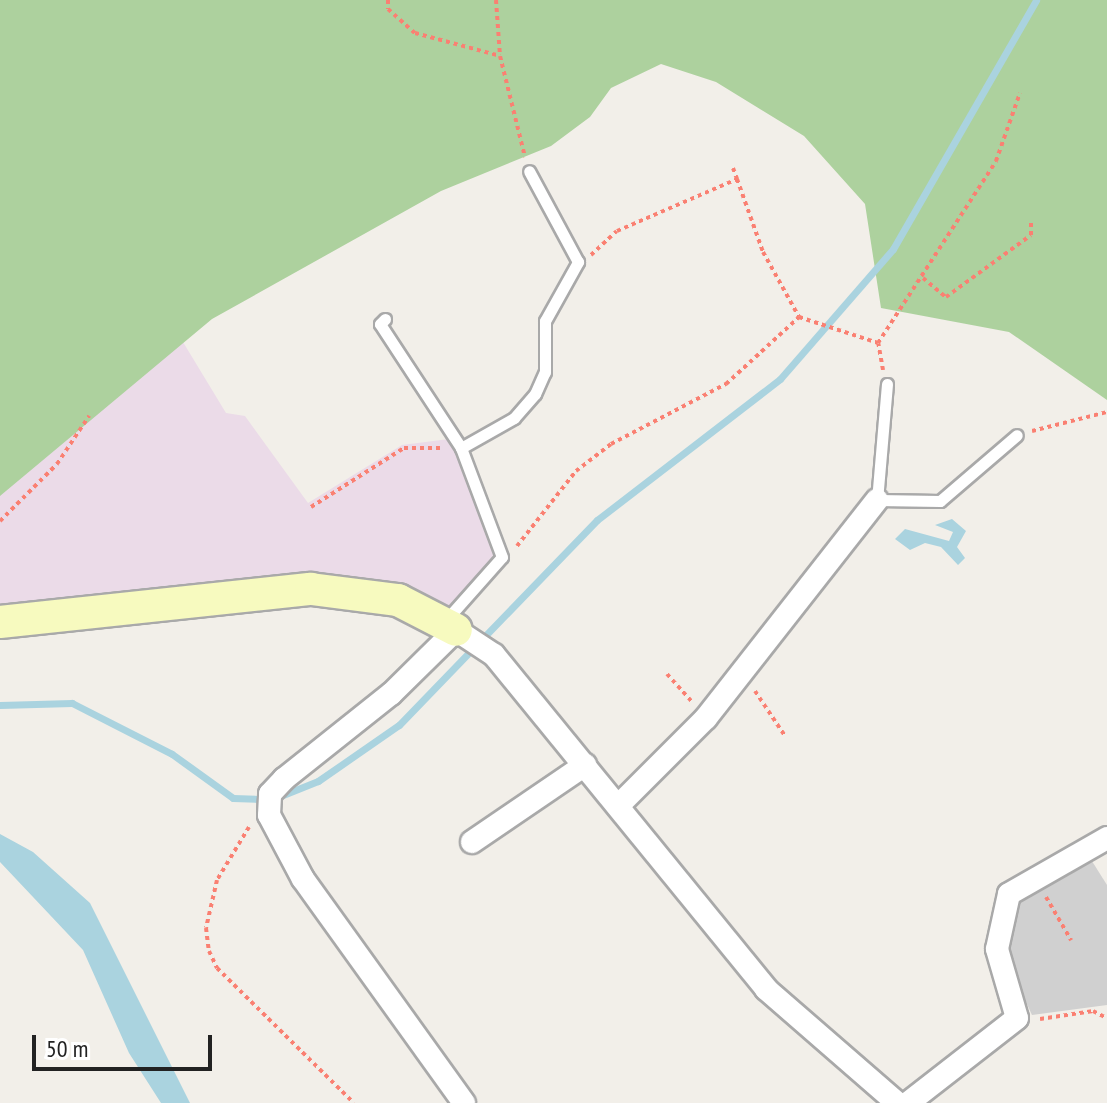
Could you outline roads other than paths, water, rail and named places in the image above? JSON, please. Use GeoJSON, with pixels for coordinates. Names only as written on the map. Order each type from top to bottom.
{"type":"FeatureCollection","features":[{"type":"Feature","properties":{"kind":"street"},"geometry":{"type":"LineString","coordinates":[[618,806],[706,718],[877,500]]}},
{"type":"Feature","properties":{"kind":"street"},"geometry":{"type":"LineString","coordinates":[[0,622],[311,589],[398,600],[449,627],[494,655],[766,989],[897,1103]]}},
{"type":"Feature","properties":{"kind":"street"},"geometry":{"type":"LineString","coordinates":[[449,627],[284,779],[270,794],[269,815],[303,879],[464,1103]]}},
{"type":"Feature","properties":{"kind":"street"},"geometry":{"type":"LineString","coordinates":[[486,840],[585,765]]}},
{"type":"Feature","properties":{"kind":"street"},"geometry":{"type":"LineString","coordinates":[[908,1103],[1008,1027],[1016,1013],[997,949],[1004,903],[1107,838]]}},
{"type":"Feature","properties":{"kind":"lane"},"geometry":{"type":"LineString","coordinates":[[461,448],[514,418],[535,394],[545,372],[545,321],[578,262],[529,171]]}},
{"type":"Feature","properties":{"kind":"lane"},"geometry":{"type":"LineString","coordinates":[[385,319],[388,337],[461,448],[502,557],[449,627]]}},
{"type":"Feature","properties":{"kind":"lane"},"geometry":{"type":"LineString","coordinates":[[887,384],[877,500],[940,501],[1017,435]]}},
{"type":"Feature","properties":{"kind":"water"},"geometry":{"type":"Polygon","coordinates":[[[952,519],[966,531],[957,547],[965,558],[958,565],[941,547],[925,543],[910,550],[895,539],[905,529],[949,541],[953,532],[935,525],[952,519]]]}},
{"type":"Feature","properties":{"kind":"water"},"geometry":{"type":"Polygon","coordinates":[[[0,834],[33,852],[90,903],[190,1103],[161,1103],[129,1053],[83,950],[0,862],[0,834]]]}},
{"type":"Feature","properties":{"kind":"waterway"},"geometry":{"type":"LineString","coordinates":[[278,797],[318,781],[399,725],[597,520],[780,379],[893,249],[1036,0]]}},
{"type":"Feature","properties":{"kind":"waterway"},"geometry":{"type":"LineString","coordinates":[[0,705],[72,703],[172,754],[233,798],[266,799]]}}]}
